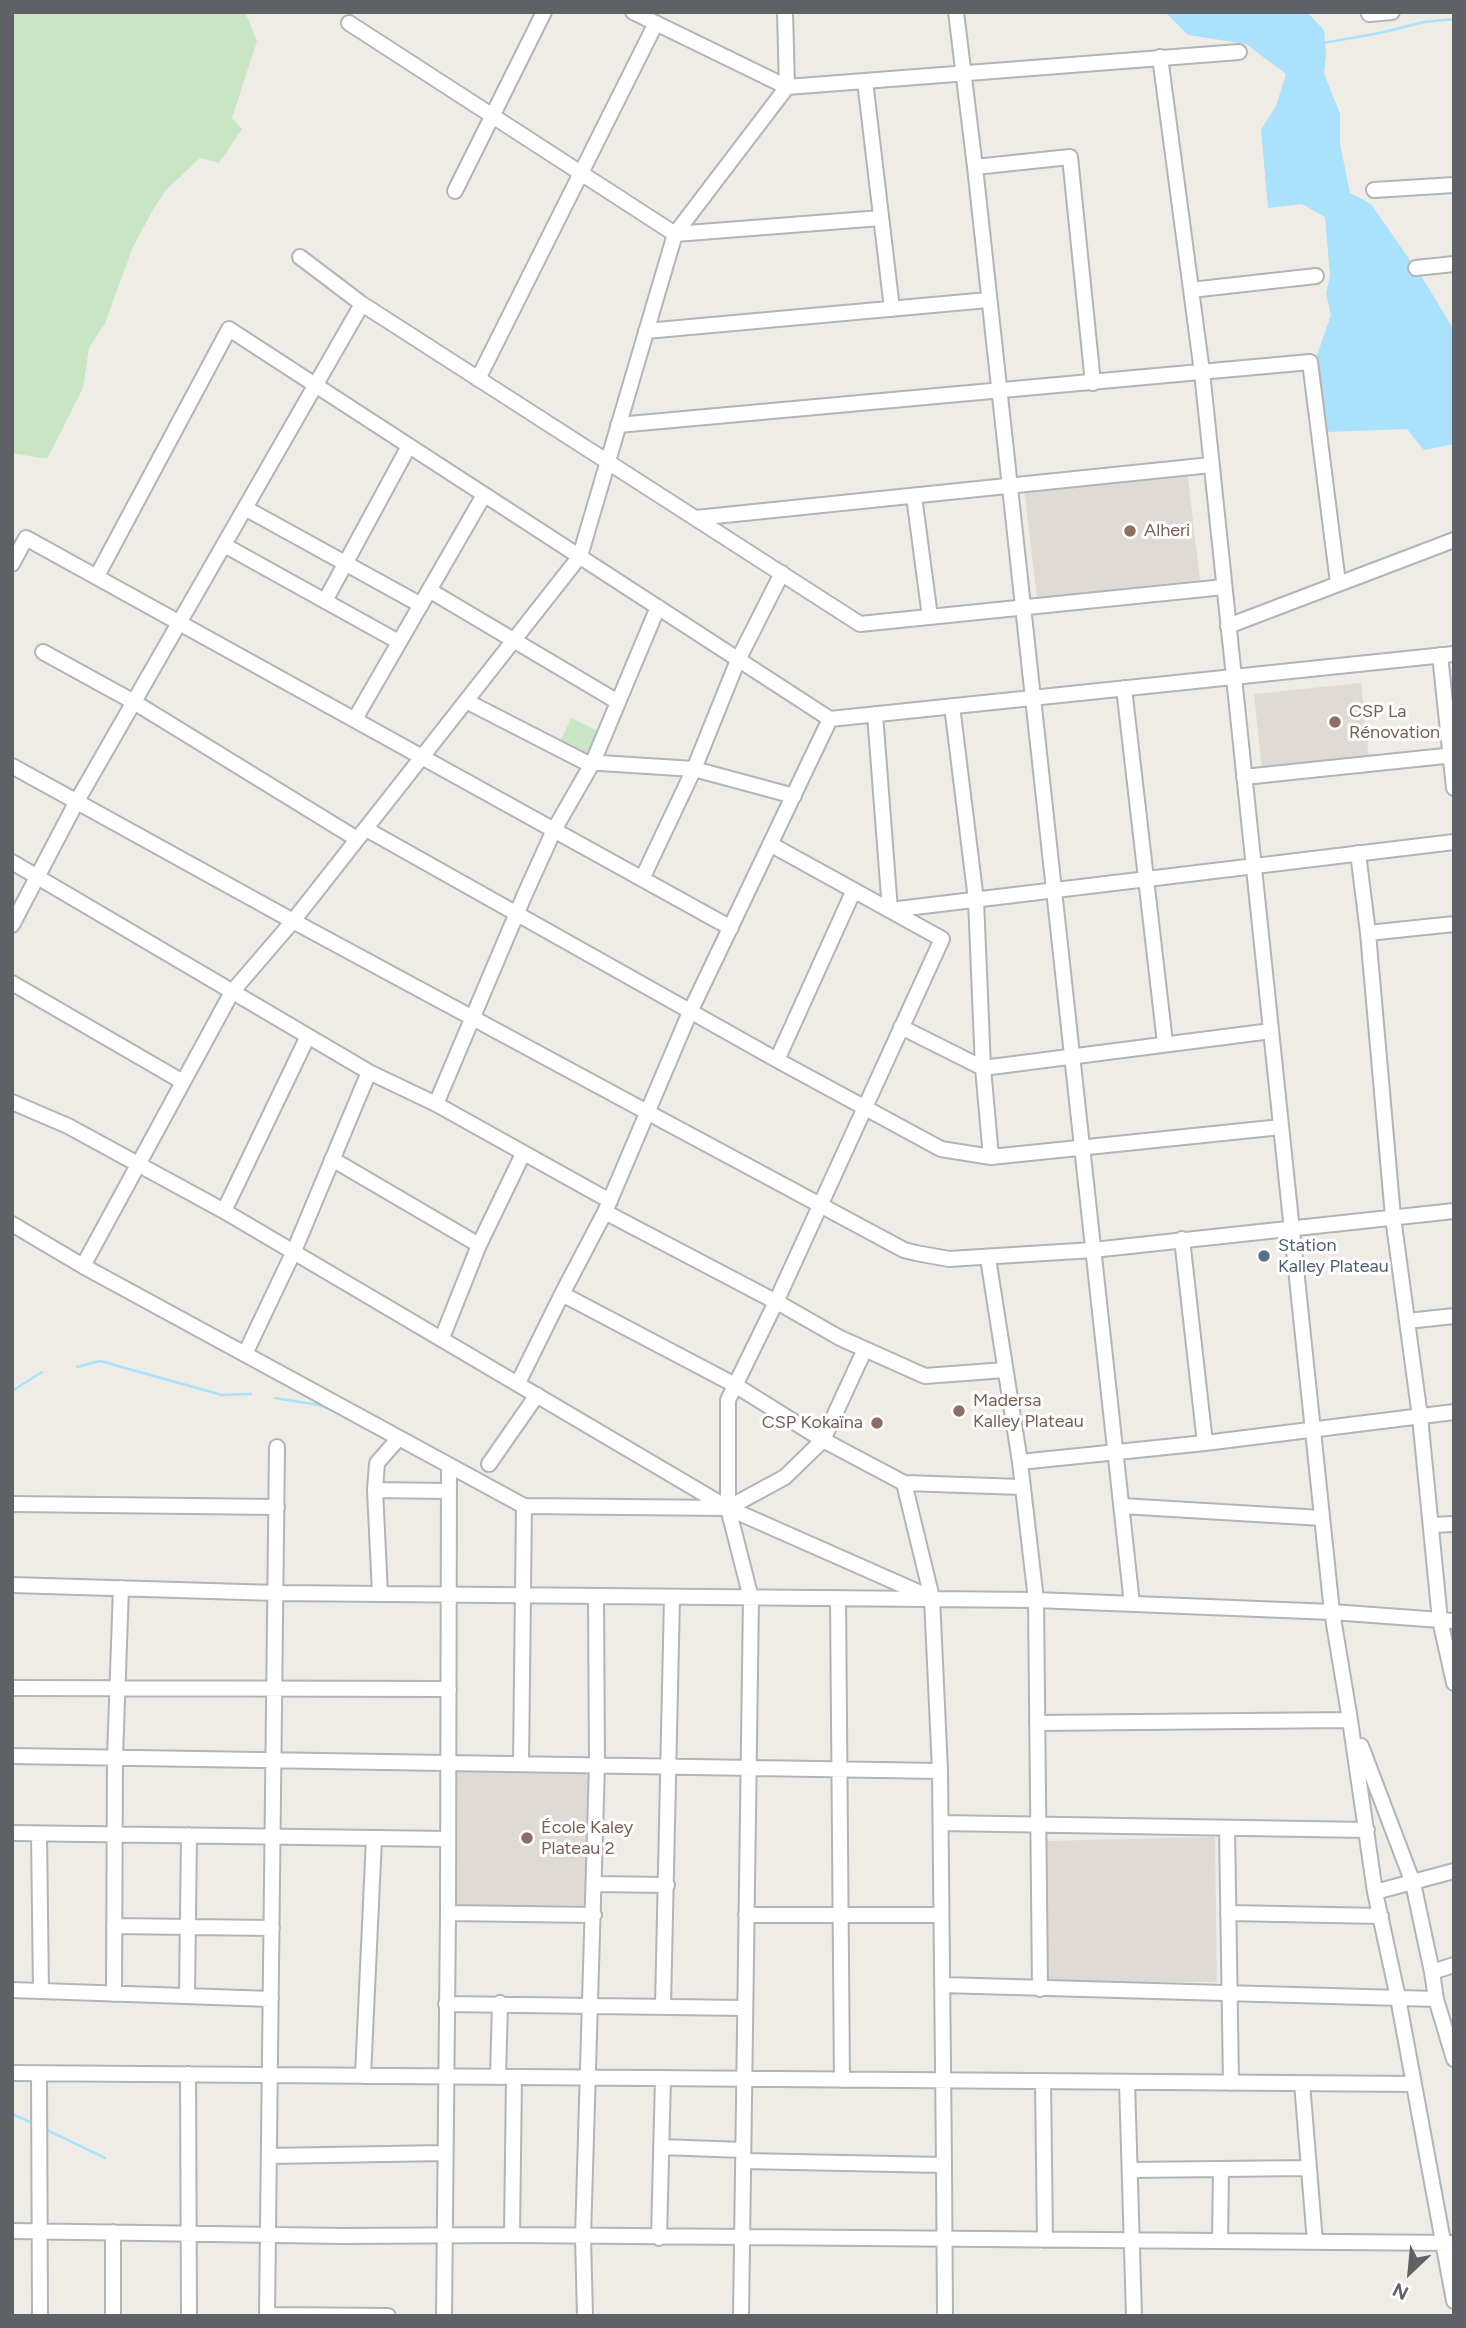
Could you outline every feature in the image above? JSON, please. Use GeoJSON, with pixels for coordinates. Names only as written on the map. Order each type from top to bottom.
{"type":"FeatureCollection","features":[{"type":"Feature","properties":{"kind":"street"},"geometry":{"type":"LineString","coordinates":[[456,191],[544,12]]}},
{"type":"Feature","properties":{"kind":"street"},"geometry":{"type":"LineString","coordinates":[[634,12],[787,87],[1239,51]]}},
{"type":"Feature","properties":{"kind":"street"},"geometry":{"type":"LineString","coordinates":[[83,1266],[232,992],[293,921],[580,556],[675,234],[787,87],[785,12]]}},
{"type":"Feature","properties":{"kind":"street"},"geometry":{"type":"LineString","coordinates":[[956,12],[1132,1604]]}},
{"type":"Feature","properties":{"kind":"street"},"geometry":{"type":"LineString","coordinates":[[1369,12],[1369,15],[1392,12]]}},
{"type":"Feature","properties":{"kind":"street"},"geometry":{"type":"LineString","coordinates":[[349,23],[675,234],[881,218]]}},
{"type":"Feature","properties":{"kind":"street"},"geometry":{"type":"LineString","coordinates":[[478,379],[656,23]]}},
{"type":"Feature","properties":{"kind":"street"},"geometry":{"type":"LineString","coordinates":[[1160,57],[1202,372],[1332,1612],[1375,1892],[1447,2243],[1454,2301]]}},
{"type":"Feature","properties":{"kind":"street"},"geometry":{"type":"LineString","coordinates":[[865,81],[892,309]]}},
{"type":"Feature","properties":{"kind":"street"},"geometry":{"type":"LineString","coordinates":[[975,167],[1070,157],[1093,383]]}},
{"type":"Feature","properties":{"kind":"street"},"geometry":{"type":"LineString","coordinates":[[1374,190],[1454,185]]}},
{"type":"Feature","properties":{"kind":"street"},"geometry":{"type":"LineString","coordinates":[[300,257],[362,304],[860,624],[1224,586]]}},
{"type":"Feature","properties":{"kind":"street"},"geometry":{"type":"LineString","coordinates":[[1416,268],[1454,264]]}},
{"type":"Feature","properties":{"kind":"street"},"geometry":{"type":"LineString","coordinates":[[1191,290],[1316,276]]}},
{"type":"Feature","properties":{"kind":"street"},"geometry":{"type":"LineString","coordinates":[[646,331],[988,300]]}},
{"type":"Feature","properties":{"kind":"street"},"geometry":{"type":"LineString","coordinates":[[12,925],[77,801],[362,304]]}},
{"type":"Feature","properties":{"kind":"street"},"geometry":{"type":"LineString","coordinates":[[97,576],[229,329],[831,719],[1447,654],[1454,788]]}},
{"type":"Feature","properties":{"kind":"street"},"geometry":{"type":"LineString","coordinates":[[618,425],[1310,362],[1338,583]]}},
{"type":"Feature","properties":{"kind":"street"},"geometry":{"type":"LineString","coordinates":[[325,601],[409,446]]}},
{"type":"Feature","properties":{"kind":"street"},"geometry":{"type":"LineString","coordinates":[[696,518],[1211,465]]}},
{"type":"Feature","properties":{"kind":"street"},"geometry":{"type":"LineString","coordinates":[[355,719],[484,495]]}},
{"type":"Feature","properties":{"kind":"street"},"geometry":{"type":"LineString","coordinates":[[914,496],[930,617]]}},
{"type":"Feature","properties":{"kind":"street"},"geometry":{"type":"LineString","coordinates":[[245,508],[421,605]]}},
{"type":"Feature","properties":{"kind":"street"},"geometry":{"type":"LineString","coordinates":[[12,564],[26,538],[731,928]]}},
{"type":"Feature","properties":{"kind":"street"},"geometry":{"type":"LineString","coordinates":[[1228,626],[1454,540]]}},
{"type":"Feature","properties":{"kind":"street"},"geometry":{"type":"LineString","coordinates":[[224,545],[399,642]]}},
{"type":"Feature","properties":{"kind":"street"},"geometry":{"type":"LineString","coordinates":[[642,879],[694,769],[738,660],[782,573]]}},
{"type":"Feature","properties":{"kind":"street"},"geometry":{"type":"LineString","coordinates":[[429,590],[618,702]]}},
{"type":"Feature","properties":{"kind":"street"},"geometry":{"type":"LineString","coordinates":[[436,1104],[554,830],[593,762],[658,607]]}},
{"type":"Feature","properties":{"kind":"street"},"geometry":{"type":"LineString","coordinates":[[43,652],[361,834],[517,914],[941,1149],[991,1157],[1281,1127]]}},
{"type":"Feature","properties":{"kind":"street"},"geometry":{"type":"LineString","coordinates":[[1124,688],[1165,1043]]}},
{"type":"Feature","properties":{"kind":"street"},"geometry":{"type":"LineString","coordinates":[[466,701],[585,762],[694,769],[794,796]]}},
{"type":"Feature","properties":{"kind":"street"},"geometry":{"type":"LineString","coordinates":[[952,706],[976,900],[983,1068],[991,1157]]}},
{"type":"Feature","properties":{"kind":"street"},"geometry":{"type":"LineString","coordinates":[[875,714],[890,910]]}},
{"type":"Feature","properties":{"kind":"street"},"geometry":{"type":"LineString","coordinates":[[518,1383],[607,1206],[690,1012],[831,719]]}},
{"type":"Feature","properties":{"kind":"street"},"geometry":{"type":"LineString","coordinates":[[1244,777],[1452,755]]}},
{"type":"Feature","properties":{"kind":"street"},"geometry":{"type":"LineString","coordinates":[[12,766],[293,921],[904,1250],[944,1259],[988,1258],[1093,1250],[1454,1211]]}},
{"type":"Feature","properties":{"kind":"street"},"geometry":{"type":"LineString","coordinates":[[890,910],[1454,842]]}},
{"type":"Feature","properties":{"kind":"street"},"geometry":{"type":"LineString","coordinates":[[741,2316],[751,1598],[728,1508],[728,1400],[776,1302],[942,939],[770,844]]}},
{"type":"Feature","properties":{"kind":"street"},"geometry":{"type":"LineString","coordinates":[[1358,853],[1368,933],[1393,1217],[1454,1683]]}},
{"type":"Feature","properties":{"kind":"street"},"geometry":{"type":"LineString","coordinates":[[12,862],[369,1072],[436,1104],[607,1206],[839,1338],[925,1376],[1006,1370]]}},
{"type":"Feature","properties":{"kind":"street"},"geometry":{"type":"LineString","coordinates":[[777,1060],[854,890]]}},
{"type":"Feature","properties":{"kind":"street"},"geometry":{"type":"LineString","coordinates":[[1368,933],[1454,924]]}},
{"type":"Feature","properties":{"kind":"street"},"geometry":{"type":"LineString","coordinates":[[12,983],[183,1083]]}},
{"type":"Feature","properties":{"kind":"street"},"geometry":{"type":"LineString","coordinates":[[901,1027],[983,1068],[1271,1031]]}},
{"type":"Feature","properties":{"kind":"street"},"geometry":{"type":"LineString","coordinates":[[224,1211],[308,1036]]}},
{"type":"Feature","properties":{"kind":"street"},"geometry":{"type":"LineString","coordinates":[[245,1354],[294,1251],[369,1072]]}},
{"type":"Feature","properties":{"kind":"street"},"geometry":{"type":"LineString","coordinates":[[12,1102],[68,1126],[224,1211],[728,1508],[932,1598]]}},
{"type":"Feature","properties":{"kind":"street"},"geometry":{"type":"LineString","coordinates":[[442,1338],[479,1245],[523,1154]]}},
{"type":"Feature","properties":{"kind":"street"},"geometry":{"type":"LineString","coordinates":[[331,1159],[479,1245]]}},
{"type":"Feature","properties":{"kind":"street"},"geometry":{"type":"LineString","coordinates":[[12,1224],[83,1266],[524,1506],[728,1508],[785,1477],[823,1440],[864,1349]]}},
{"type":"Feature","properties":{"kind":"street"},"geometry":{"type":"LineString","coordinates":[[1182,1239],[1205,1443]]}},
{"type":"Feature","properties":{"kind":"street"},"geometry":{"type":"LineString","coordinates":[[988,1258],[1020,1462],[1037,1600],[1040,1989]]}},
{"type":"Feature","properties":{"kind":"street"},"geometry":{"type":"LineString","coordinates":[[562,1294],[735,1385],[823,1440],[904,1483],[1022,1487]]}},
{"type":"Feature","properties":{"kind":"street"},"geometry":{"type":"LineString","coordinates":[[1407,1321],[1454,1316]]}},
{"type":"Feature","properties":{"kind":"street"},"geometry":{"type":"LineString","coordinates":[[489,1464],[537,1395]]}},
{"type":"Feature","properties":{"kind":"street"},"geometry":{"type":"LineString","coordinates":[[1020,1462],[1205,1443],[1454,1412]]}},
{"type":"Feature","properties":{"kind":"street"},"geometry":{"type":"LineString","coordinates":[[380,1594],[375,1490],[377,1463],[399,1438]]}},
{"type":"Feature","properties":{"kind":"street"},"geometry":{"type":"LineString","coordinates":[[277,1447],[267,2315],[388,2316]]}},
{"type":"Feature","properties":{"kind":"street"},"geometry":{"type":"LineString","coordinates":[[444,2316],[449,1465]]}},
{"type":"Feature","properties":{"kind":"street"},"geometry":{"type":"LineString","coordinates":[[904,1483],[932,1598],[941,1822],[946,2316]]}},
{"type":"Feature","properties":{"kind":"street"},"geometry":{"type":"LineString","coordinates":[[375,1490],[448,1491]]}},
{"type":"Feature","properties":{"kind":"street"},"geometry":{"type":"LineString","coordinates":[[12,1504],[277,1507]]}},
{"type":"Feature","properties":{"kind":"street"},"geometry":{"type":"LineString","coordinates":[[522,1764],[524,1506]]}},
{"type":"Feature","properties":{"kind":"street"},"geometry":{"type":"LineString","coordinates":[[1122,1506],[1322,1518]]}},
{"type":"Feature","properties":{"kind":"street"},"geometry":{"type":"LineString","coordinates":[[1432,1525],[1454,1524]]}},
{"type":"Feature","properties":{"kind":"street"},"geometry":{"type":"LineString","coordinates":[[12,1585],[276,1593],[1037,1600],[1332,1612],[1447,1621]]}},
{"type":"Feature","properties":{"kind":"street"},"geometry":{"type":"LineString","coordinates":[[114,1994],[115,1757],[121,1588]]}},
{"type":"Feature","properties":{"kind":"street"},"geometry":{"type":"LineString","coordinates":[[585,2316],[583,2237],[597,1765],[596,1595]]}},
{"type":"Feature","properties":{"kind":"street"},"geometry":{"type":"LineString","coordinates":[[663,2006],[672,1597]]}},
{"type":"Feature","properties":{"kind":"street"},"geometry":{"type":"LineString","coordinates":[[838,1598],[842,2080]]}},
{"type":"Feature","properties":{"kind":"street"},"geometry":{"type":"LineString","coordinates":[[12,1688],[449,1689]]}},
{"type":"Feature","properties":{"kind":"street"},"geometry":{"type":"LineString","coordinates":[[1037,1723],[1350,1720]]}},
{"type":"Feature","properties":{"kind":"street"},"geometry":{"type":"LineString","coordinates":[[1350,1720],[1413,1883],[1436,1999],[1454,2059]]}},
{"type":"Feature","properties":{"kind":"street"},"geometry":{"type":"LineString","coordinates":[[12,1756],[940,1771]]}},
{"type":"Feature","properties":{"kind":"street"},"geometry":{"type":"LineString","coordinates":[[941,1822],[1367,1830]]}},
{"type":"Feature","properties":{"kind":"street"},"geometry":{"type":"LineString","coordinates":[[1227,1828],[1231,2083]]}},
{"type":"Feature","properties":{"kind":"street"},"geometry":{"type":"LineString","coordinates":[[12,1833],[448,1839]]}},
{"type":"Feature","properties":{"kind":"street"},"geometry":{"type":"LineString","coordinates":[[39,1833],[41,1991]]}},
{"type":"Feature","properties":{"kind":"street"},"geometry":{"type":"LineString","coordinates":[[187,1996],[189,1835]]}},
{"type":"Feature","properties":{"kind":"street"},"geometry":{"type":"LineString","coordinates":[[363,2076],[374,1838]]}},
{"type":"Feature","properties":{"kind":"street"},"geometry":{"type":"LineString","coordinates":[[1375,1892],[1454,1871]]}},
{"type":"Feature","properties":{"kind":"street"},"geometry":{"type":"LineString","coordinates":[[594,1884],[667,1885]]}},
{"type":"Feature","properties":{"kind":"street"},"geometry":{"type":"LineString","coordinates":[[448,1913],[594,1915]]}},
{"type":"Feature","properties":{"kind":"street"},"geometry":{"type":"LineString","coordinates":[[1228,1913],[1381,1916]]}},
{"type":"Feature","properties":{"kind":"street"},"geometry":{"type":"LineString","coordinates":[[746,1915],[940,1915]]}},
{"type":"Feature","properties":{"kind":"street"},"geometry":{"type":"LineString","coordinates":[[114,1926],[272,1928]]}},
{"type":"Feature","properties":{"kind":"street"},"geometry":{"type":"LineString","coordinates":[[1432,1972],[1454,1965]]}},
{"type":"Feature","properties":{"kind":"street"},"geometry":{"type":"LineString","coordinates":[[942,1985],[1436,1999]]}},
{"type":"Feature","properties":{"kind":"street"},"geometry":{"type":"LineString","coordinates":[[12,1990],[271,1999]]}},
{"type":"Feature","properties":{"kind":"street"},"geometry":{"type":"LineString","coordinates":[[498,2077],[500,2003]]}},
{"type":"Feature","properties":{"kind":"street"},"geometry":{"type":"LineString","coordinates":[[446,2004],[745,2008]]}},
{"type":"Feature","properties":{"kind":"street"},"geometry":{"type":"LineString","coordinates":[[12,2073],[1413,2084]]}},
{"type":"Feature","properties":{"kind":"street"},"geometry":{"type":"LineString","coordinates":[[39,2073],[40,2316]]}},
{"type":"Feature","properties":{"kind":"street"},"geometry":{"type":"LineString","coordinates":[[188,2074],[189,2316]]}},
{"type":"Feature","properties":{"kind":"street"},"geometry":{"type":"LineString","coordinates":[[512,2235],[514,2077]]}},
{"type":"Feature","properties":{"kind":"street"},"geometry":{"type":"LineString","coordinates":[[659,2238],[663,2078]]}},
{"type":"Feature","properties":{"kind":"street"},"geometry":{"type":"LineString","coordinates":[[1043,2081],[1045,2240]]}},
{"type":"Feature","properties":{"kind":"street"},"geometry":{"type":"LineString","coordinates":[[1127,2082],[1134,2316]]}},
{"type":"Feature","properties":{"kind":"street"},"geometry":{"type":"LineString","coordinates":[[1302,2083],[1315,2242]]}},
{"type":"Feature","properties":{"kind":"street"},"geometry":{"type":"LineString","coordinates":[[661,2147],[743,2156],[944,2165]]}},
{"type":"Feature","properties":{"kind":"street"},"geometry":{"type":"LineString","coordinates":[[269,2156],[445,2153]]}},
{"type":"Feature","properties":{"kind":"street"},"geometry":{"type":"LineString","coordinates":[[1130,2169],[1309,2168]]}},
{"type":"Feature","properties":{"kind":"street"},"geometry":{"type":"LineString","coordinates":[[1220,2241],[1221,2170]]}},
{"type":"Feature","properties":{"kind":"street"},"geometry":{"type":"LineString","coordinates":[[12,2231],[1447,2243]]}},
{"type":"Feature","properties":{"kind":"street"},"geometry":{"type":"LineString","coordinates":[[113,2232],[113,2316]]}},
{"type":"Feature","properties":{"kind":"shaded area"},"geometry":{"type":"Polygon","coordinates":[[[1187,470],[1200,580],[1037,598],[1024,488],[1187,470]]]}},
{"type":"Feature","properties":{"kind":"shaded area"},"geometry":{"type":"Polygon","coordinates":[[[1361,683],[1369,759],[1262,770],[1254,694],[1361,683]]]}},
{"type":"Feature","properties":{"kind":"shaded area"},"geometry":{"type":"Polygon","coordinates":[[[455,1770],[588,1772],[586,1908],[453,1905],[455,1770]]]}},
{"type":"Feature","properties":{"kind":"shaded area"},"geometry":{"type":"Polygon","coordinates":[[[1215,1837],[1217,1982],[1048,1983],[1044,1841],[1215,1837]]]}},
{"type":"Feature","properties":{"kind":"green space"},"geometry":{"type":"Polygon","coordinates":[[[12,12],[245,12],[257,41],[232,118],[242,129],[219,163],[200,158],[166,190],[154,208],[133,247],[105,323],[89,348],[83,388],[47,459],[12,453],[12,12]]]}},
{"type":"Feature","properties":{"kind":"green space"},"geometry":{"type":"Polygon","coordinates":[[[571,718],[598,731],[585,757],[559,744],[571,718]]]}},
{"type":"Feature","properties":{"kind":"water"},"geometry":{"type":"Polygon","coordinates":[[[1165,12],[1307,12],[1324,30],[1324,73],[1340,114],[1340,144],[1350,193],[1371,204],[1423,279],[1454,330],[1454,444],[1424,450],[1407,429],[1326,432],[1315,361],[1331,315],[1326,293],[1330,276],[1325,217],[1302,204],[1268,208],[1261,130],[1276,106],[1286,74],[1246,44],[1188,35],[1165,12]]]}},
{"type":"Feature","properties":{"kind":"waterway"},"geometry":{"type":"LineString","coordinates":[[1323,43],[1424,22],[1454,19]]}},
{"type":"Feature","properties":{"kind":"waterway"},"geometry":{"type":"LineString","coordinates":[[77,1367],[100,1361],[222,1395],[251,1394]]}},
{"type":"Feature","properties":{"kind":"waterway"},"geometry":{"type":"LineString","coordinates":[[12,1391],[42,1372]]}},
{"type":"Feature","properties":{"kind":"waterway"},"geometry":{"type":"LineString","coordinates":[[275,1398],[319,1405],[335,1411]]}},
{"type":"Feature","properties":{"kind":"waterway"},"geometry":{"type":"LineString","coordinates":[[12,2114],[32,2123]]}},
{"type":"Feature","properties":{"kind":"waterway"},"geometry":{"type":"LineString","coordinates":[[45,2129],[105,2158]]}},
{"type":"Feature","properties":{"kind":"place","name":"Alheri"},"geometry":{"type":"Point","coordinates":[1130,531]}},
{"type":"Feature","properties":{"kind":"place","name":"CSP La Rénovation"},"geometry":{"type":"Point","coordinates":[1335,722]}},
{"type":"Feature","properties":{"kind":"place","name":"Station Kalley Plateau"},"geometry":{"type":"Point","coordinates":[1264,1256]}},
{"type":"Feature","properties":{"kind":"place","name":"Madersa Kalley Plateau"},"geometry":{"type":"Point","coordinates":[959,1411]}},
{"type":"Feature","properties":{"kind":"place","name":"CSP Kokaïna"},"geometry":{"type":"Point","coordinates":[877,1423]}},
{"type":"Feature","properties":{"kind":"place","name":"École Kaley Plateau 2"},"geometry":{"type":"Point","coordinates":[527,1838]}}]}
